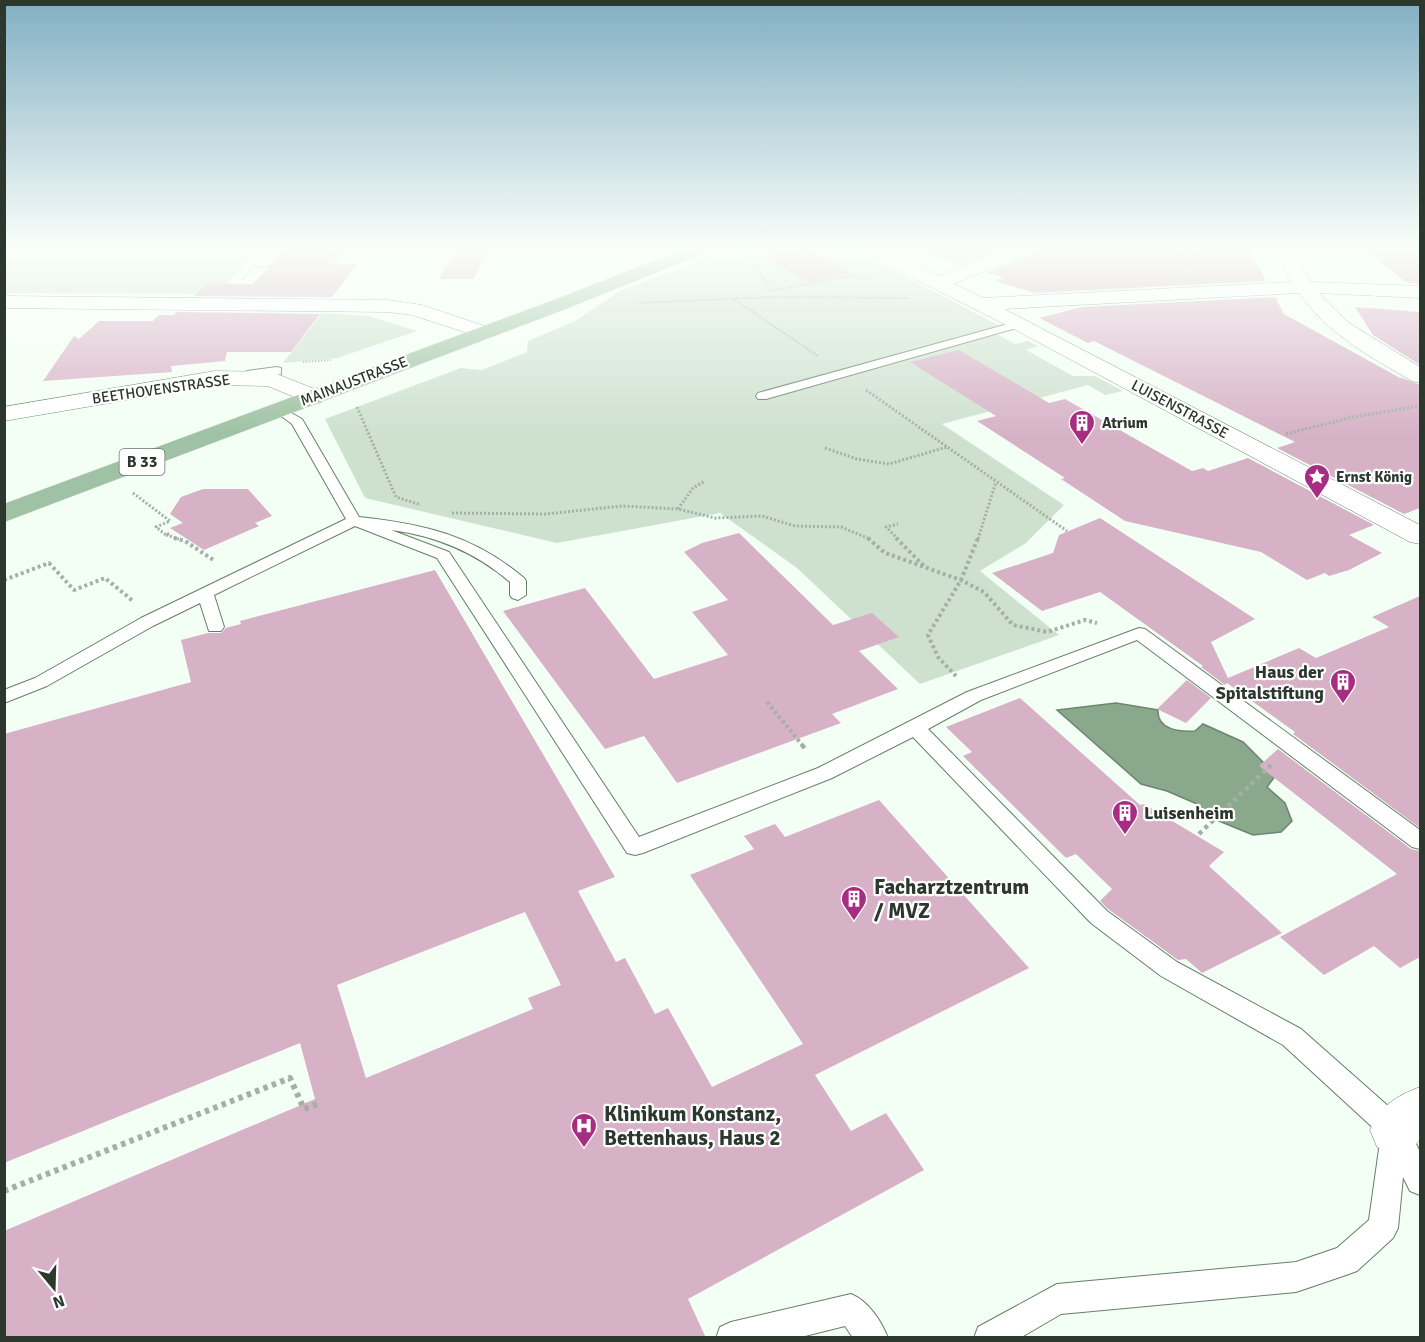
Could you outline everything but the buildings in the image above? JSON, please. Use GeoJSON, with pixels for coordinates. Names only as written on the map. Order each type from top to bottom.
{"type":"FeatureCollection","features":[{"type":"Feature","properties":{"kind":"main road","name":"MAINAUSTRASSE"},"geometry":{"type":"LineString","coordinates":[[4,514],[541,310]]}},
{"type":"Feature","properties":{"kind":"street"},"geometry":{"type":"LineString","coordinates":[[417,310],[483,332]]}},
{"type":"Feature","properties":{"kind":"street","name":"LUISENSTRASSE"},"geometry":{"type":"LineString","coordinates":[[991,310],[1420,536]]}},
{"type":"Feature","properties":{"kind":"street"},"geometry":{"type":"LineString","coordinates":[[1323,310],[1356,336],[1420,376]]}},
{"type":"Feature","properties":{"kind":"street","name":"BEETHOVENSTRASSE"},"geometry":{"type":"LineString","coordinates":[[4,414],[215,378],[272,378],[314,397]]}},
{"type":"Feature","properties":{"kind":"lane"},"geometry":{"type":"LineString","coordinates":[[762,396],[1019,324]]}},
{"type":"Feature","properties":{"kind":"lane"},"geometry":{"type":"LineString","coordinates":[[215,378],[277,371]]}},
{"type":"Feature","properties":{"kind":"lane"},"geometry":{"type":"LineString","coordinates":[[279,410],[297,422],[354,520],[443,555],[635,847],[825,773],[974,696],[1139,633],[1420,841]]}},
{"type":"Feature","properties":{"kind":"lane"},"geometry":{"type":"LineString","coordinates":[[4,697],[41,682],[154,619],[354,520],[412,527],[465,544],[503,567],[518,581],[519,595]]}},
{"type":"Feature","properties":{"kind":"lane"},"geometry":{"type":"LineString","coordinates":[[206,594],[215,627]]}},
{"type":"Feature","properties":{"kind":"lane"},"geometry":{"type":"LineString","coordinates":[[915,728],[1099,917],[1169,969],[1292,1037],[1408,1120],[1420,1181]]}},
{"type":"Feature","properties":{"kind":"lane"},"geometry":{"type":"LineString","coordinates":[[989,1338],[1057,1299],[1296,1277],[1346,1260],[1383,1228],[1408,1120]]}},
{"type":"Feature","properties":{"kind":"lane"},"geometry":{"type":"LineString","coordinates":[[731,1338],[851,1309],[873,1338]]}},
{"type":"Feature","properties":{"kind":"path"},"geometry":{"type":"LineString","coordinates":[[749,310],[1067,531]]}},
{"type":"Feature","properties":{"kind":"path"},"geometry":{"type":"LineString","coordinates":[[353,399],[396,498],[430,507]]}},
{"type":"Feature","properties":{"kind":"path"},"geometry":{"type":"LineString","coordinates":[[1246,444],[1353,417],[1420,406]]}},
{"type":"Feature","properties":{"kind":"path"},"geometry":{"type":"LineString","coordinates":[[825,448],[857,459],[889,464],[947,447]]}},
{"type":"Feature","properties":{"kind":"path"},"geometry":{"type":"LineString","coordinates":[[108,475],[170,521],[156,527],[185,541],[240,578]]}},
{"type":"Feature","properties":{"kind":"path"},"geometry":{"type":"LineString","coordinates":[[678,509],[693,488],[705,481]]}},
{"type":"Feature","properties":{"kind":"path"},"geometry":{"type":"LineString","coordinates":[[974,696],[938,657],[928,635],[961,580],[975,548],[996,482]]}},
{"type":"Feature","properties":{"kind":"path"},"geometry":{"type":"LineString","coordinates":[[452,513],[546,514],[622,506],[678,509],[715,518],[762,516],[795,526],[840,527],[866,536],[885,553],[961,580],[984,592],[1013,625],[1047,632],[1085,620],[1139,633]]}},
{"type":"Feature","properties":{"kind":"path"},"geometry":{"type":"LineString","coordinates":[[898,524],[886,527],[925,568]]}},
{"type":"Feature","properties":{"kind":"path"},"geometry":{"type":"LineString","coordinates":[[4,580],[49,562],[74,590],[105,578],[154,619]]}},
{"type":"Feature","properties":{"kind":"path"},"geometry":{"type":"LineString","coordinates":[[766,702],[825,773]]}},
{"type":"Feature","properties":{"kind":"path"},"geometry":{"type":"LineString","coordinates":[[1199,834],[1291,746]]}},
{"type":"Feature","properties":{"kind":"path"},"geometry":{"type":"LineString","coordinates":[[4,1191],[290,1078],[304,1109],[317,1104]]}},
{"type":"Feature","properties":{"kind":"shaded area"},"geometry":{"type":"Polygon","coordinates":[[[592,310],[969,310],[1004,328],[991,331],[1015,344],[1028,341],[1038,346],[1026,350],[1073,376],[1095,376],[1123,391],[1105,395],[1088,385],[942,424],[1064,505],[1026,543],[980,571],[1059,635],[920,684],[797,568],[720,513],[557,543],[365,498],[325,419],[461,368],[482,370],[527,352],[528,341],[575,321],[592,310]]]}},
{"type":"Feature","properties":{"kind":"shaded area"},"geometry":{"type":"Polygon","coordinates":[[[322,313],[369,316],[417,331],[337,358],[283,363],[322,313]]]}},
{"type":"Feature","properties":{"kind":"shaded area"},"geometry":{"type":"Polygon","coordinates":[[[1116,703],[1158,710],[1161,722],[1170,728],[1195,731],[1203,724],[1243,742],[1276,775],[1267,787],[1285,803],[1292,821],[1281,832],[1253,835],[1219,821],[1197,804],[1167,791],[1141,784],[1057,710],[1116,703]]]}},
{"type":"Feature","properties":{"kind":"place","name":"Atrium"},"geometry":{"type":"Point","coordinates":[1082,446]}},
{"type":"Feature","properties":{"kind":"place","name":"Ernst König"},"geometry":{"type":"Point","coordinates":[1317,500]}},
{"type":"Feature","properties":{"kind":"place","name":"Haus der Spitalstiftung"},"geometry":{"type":"Point","coordinates":[1343,705]}},
{"type":"Feature","properties":{"kind":"place","name":"Luisenheim"},"geometry":{"type":"Point","coordinates":[1125,836]}},
{"type":"Feature","properties":{"kind":"place","name":"Facharztzentrum / MVZ"},"geometry":{"type":"Point","coordinates":[854,922]}},
{"type":"Feature","properties":{"kind":"place","name":"Klinikum Konstanz, Bettenhaus, Haus 2"},"geometry":{"type":"Point","coordinates":[584,1149]}}]}
